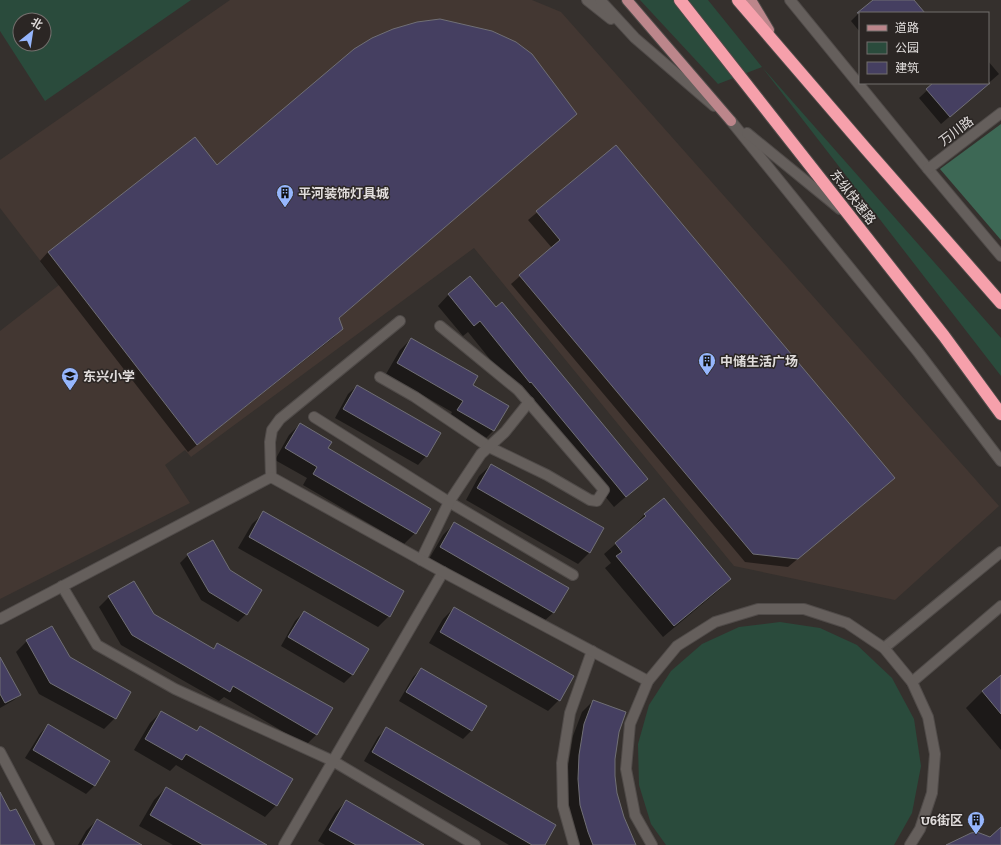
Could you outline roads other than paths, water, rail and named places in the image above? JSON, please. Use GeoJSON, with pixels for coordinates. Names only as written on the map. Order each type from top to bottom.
{"type":"FeatureCollection","features":[{"type":"Feature","properties":{"kind":"highway","name":"东纵快速路"},"geometry":{"type":"LineString","coordinates":[[680,0],[944,336],[1001,414]]}},
{"type":"Feature","properties":{"kind":"highway"},"geometry":{"type":"LineString","coordinates":[[738,0],[1001,303]]}},
{"type":"Feature","properties":{"kind":"main road"},"geometry":{"type":"LineString","coordinates":[[627,0],[731,121]]}},
{"type":"Feature","properties":{"kind":"main road"},"geometry":{"type":"LineString","coordinates":[[751,0],[781,50]]}},
{"type":"Feature","properties":{"kind":"street"},"geometry":{"type":"LineString","coordinates":[[587,0],[635,38],[731,121],[852,219]]}},
{"type":"Feature","properties":{"kind":"street"},"geometry":{"type":"LineString","coordinates":[[600,0],[635,38]]}},
{"type":"Feature","properties":{"kind":"street"},"geometry":{"type":"LineString","coordinates":[[790,0],[1001,256]]}},
{"type":"Feature","properties":{"kind":"street"},"geometry":{"type":"LineString","coordinates":[[797,0],[804,18]]}},
{"type":"Feature","properties":{"kind":"street","name":"万川路"},"geometry":{"type":"LineString","coordinates":[[928,169],[1001,113]]}},
{"type":"Feature","properties":{"kind":"street"},"geometry":{"type":"LineString","coordinates":[[731,121],[918,352],[1001,461]]}},
{"type":"Feature","properties":{"kind":"street"},"geometry":{"type":"LineString","coordinates":[[271,477],[270,442],[272,430],[280,419],[400,321]]}},
{"type":"Feature","properties":{"kind":"street"},"geometry":{"type":"LineString","coordinates":[[380,377],[415,397],[489,447],[546,475],[590,500],[597,501],[604,490],[529,402],[518,390],[440,326]]}},
{"type":"Feature","properties":{"kind":"street"},"geometry":{"type":"LineString","coordinates":[[421,560],[449,502],[481,454],[505,432],[529,402]]}},
{"type":"Feature","properties":{"kind":"street"},"geometry":{"type":"LineString","coordinates":[[314,417],[449,502],[573,575]]}},
{"type":"Feature","properties":{"kind":"street"},"geometry":{"type":"LineString","coordinates":[[271,477],[443,572],[648,681]]}},
{"type":"Feature","properties":{"kind":"street"},"geometry":{"type":"LineString","coordinates":[[0,619],[271,477]]}},
{"type":"Feature","properties":{"kind":"street"},"geometry":{"type":"LineString","coordinates":[[884,648],[1001,552]]}},
{"type":"Feature","properties":{"kind":"street"},"geometry":{"type":"LineString","coordinates":[[284,845],[443,572]]}},
{"type":"Feature","properties":{"kind":"street"},"geometry":{"type":"LineString","coordinates":[[62,586],[97,644],[175,689],[333,761],[475,845]]}},
{"type":"Feature","properties":{"kind":"street"},"geometry":{"type":"LineString","coordinates":[[912,682],[1001,606]]}},
{"type":"Feature","properties":{"kind":"street"},"geometry":{"type":"LineString","coordinates":[[652,845],[635,815],[626,769],[630,724],[648,681],[677,646],[715,622],[758,609],[804,609],[847,623],[884,648],[912,682],[928,717],[935,754],[932,792],[920,829],[910,845]]}},
{"type":"Feature","properties":{"kind":"street"},"geometry":{"type":"LineString","coordinates":[[574,845],[563,806],[562,763],[570,713],[592,651]]}},
{"type":"Feature","properties":{"kind":"street"},"geometry":{"type":"LineString","coordinates":[[0,752],[49,845]]}},
{"type":"Feature","properties":{"kind":"place","name":"平河装饰灯具城"},"geometry":{"type":"Point","coordinates":[285,208]}},
{"type":"Feature","properties":{"kind":"place","name":"中储生活广场"},"geometry":{"type":"Point","coordinates":[707,376]}},
{"type":"Feature","properties":{"kind":"place","name":"东兴小学"},"geometry":{"type":"Point","coordinates":[70,391]}},
{"type":"Feature","properties":{"kind":"place","name":"U6街区"},"geometry":{"type":"Point","coordinates":[976,835]}}]}
